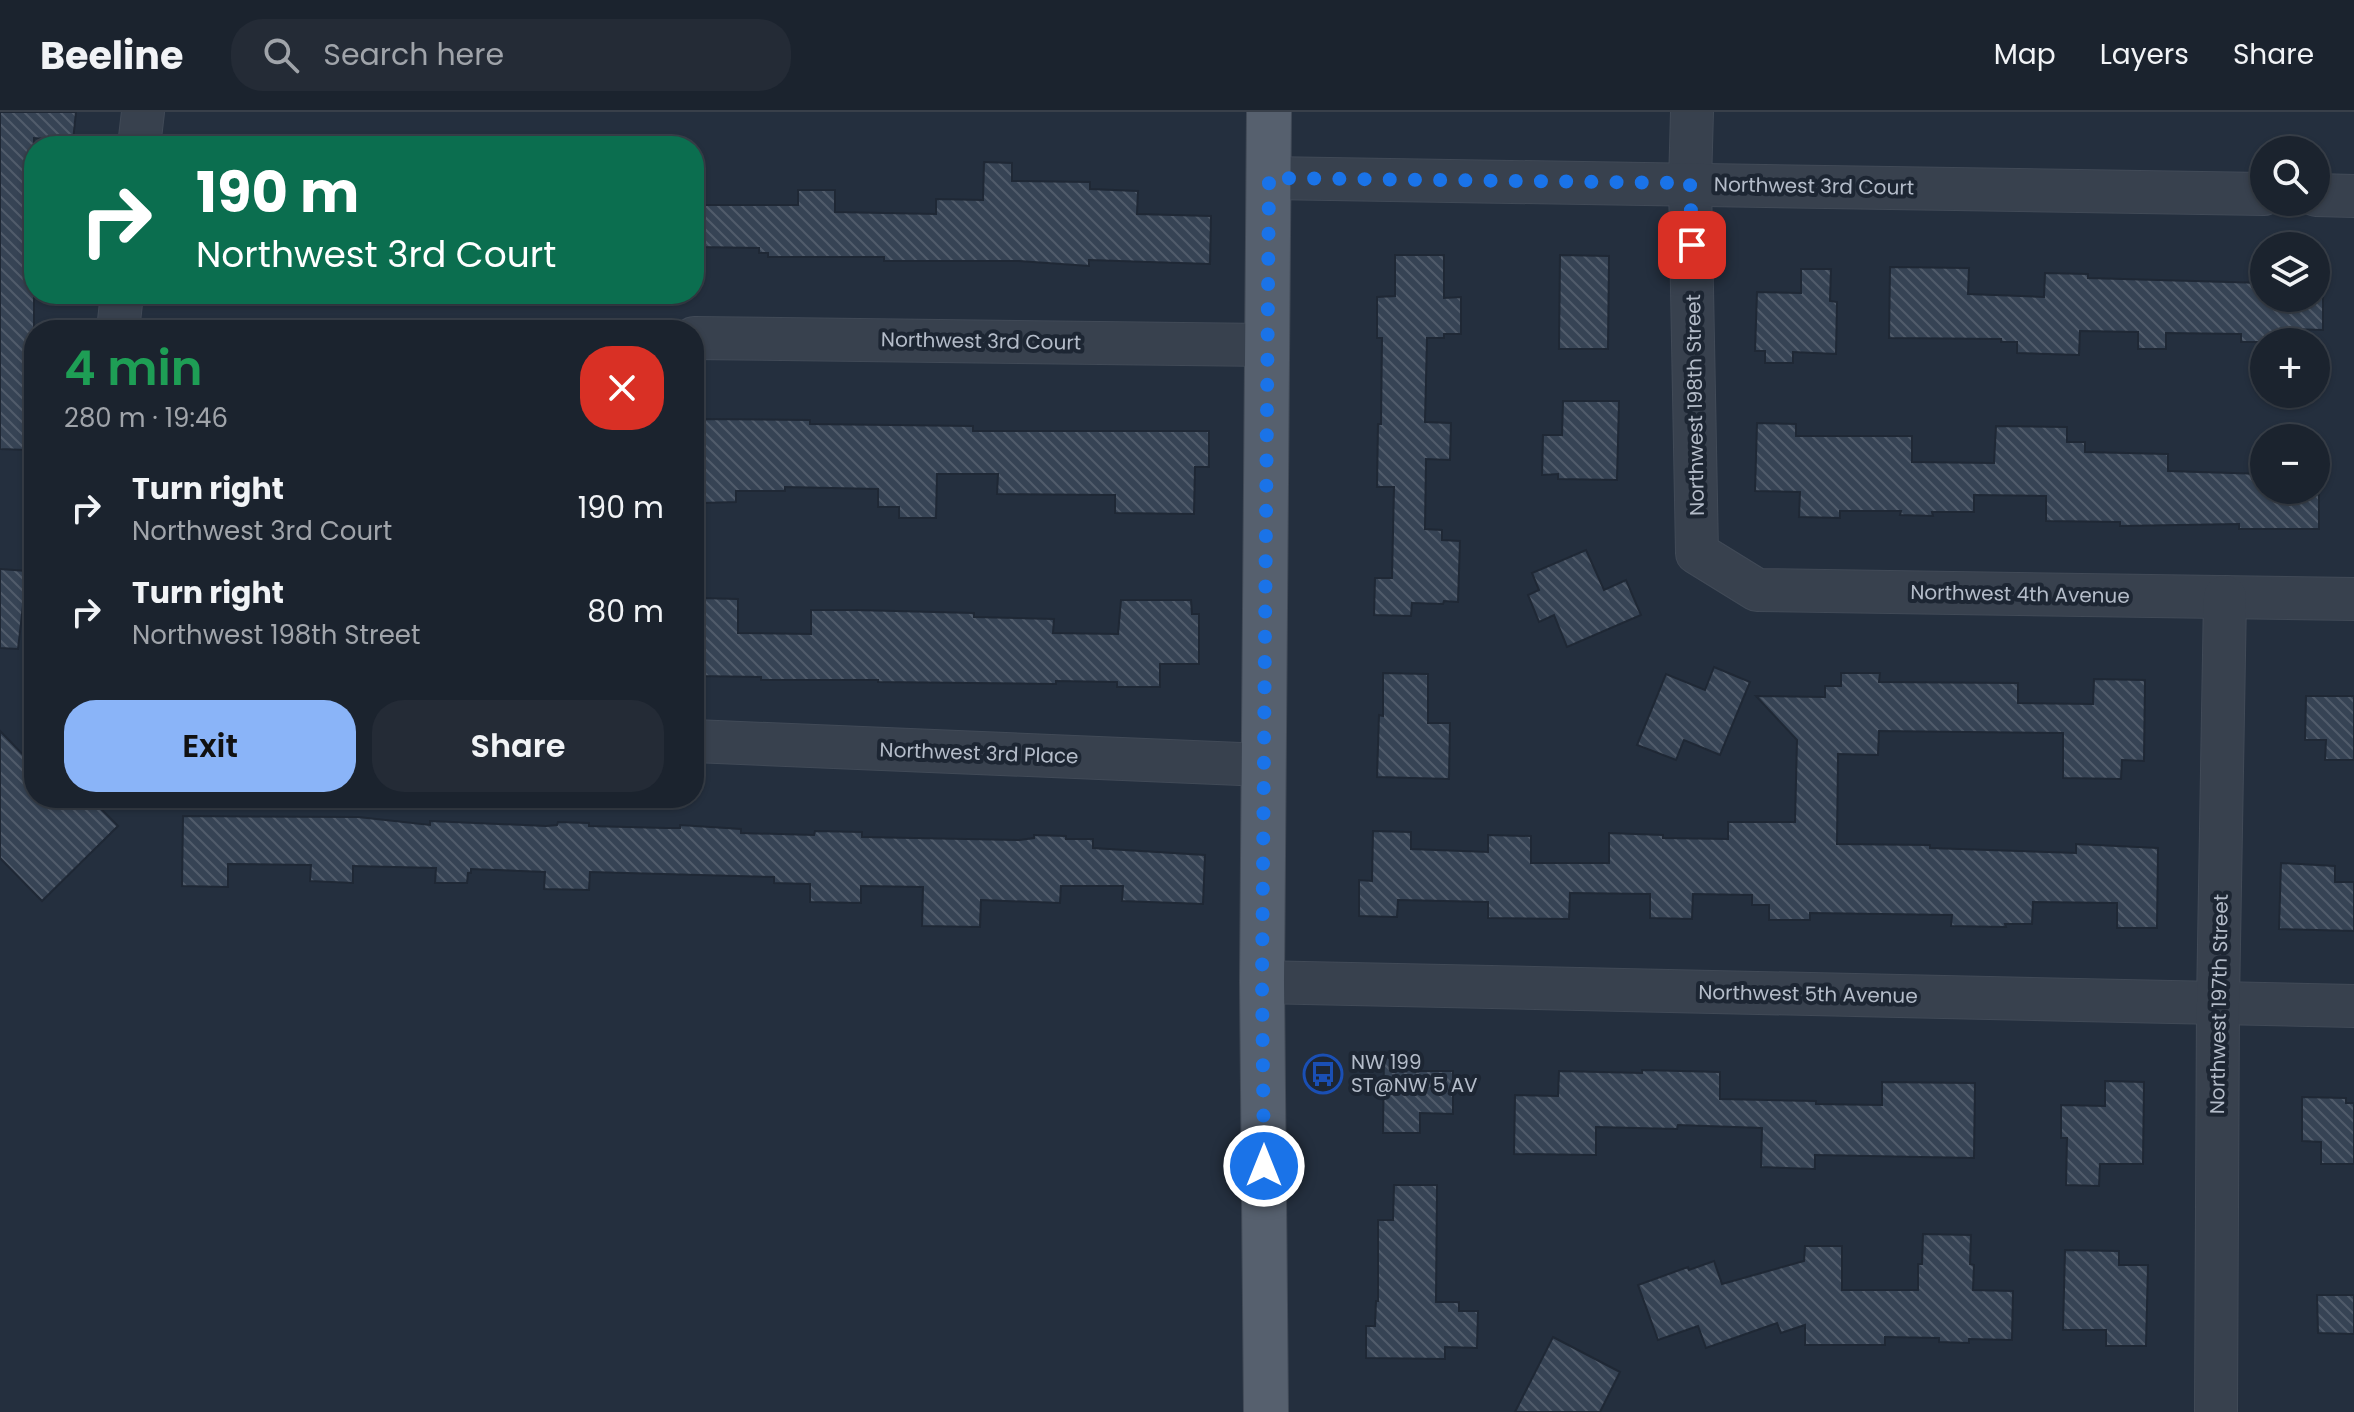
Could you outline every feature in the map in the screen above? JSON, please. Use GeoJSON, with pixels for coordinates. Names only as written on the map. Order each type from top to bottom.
{"type":"FeatureCollection","features":[{"type":"Feature","properties":{"kind":"main road"},"geometry":{"type":"LineString","coordinates":[[1266,1412],[1262,982],[1269,112]]}},
{"type":"Feature","properties":{"kind":"street"},"geometry":{"type":"LineString","coordinates":[[140,136],[143,112]]}},
{"type":"Feature","properties":{"kind":"street","name":"Northwest 198th Street"},"geometry":{"type":"LineString","coordinates":[[1692,112],[1690,183],[1697,553]]}},
{"type":"Feature","properties":{"kind":"street","name":"Northwest 3rd Court"},"geometry":{"type":"LineString","coordinates":[[1269,178],[2250,194]]}},
{"type":"Feature","properties":{"kind":"street"},"geometry":{"type":"LineString","coordinates":[[2330,195],[2354,196]]}},
{"type":"Feature","properties":{"kind":"street","name":"Northwest 3rd Court"},"geometry":{"type":"LineString","coordinates":[[704,338],[1267,345]]}},
{"type":"Feature","properties":{"kind":"street","name":"Northwest 4th Avenue"},"geometry":{"type":"LineString","coordinates":[[1697,553],[1757,590],[2354,599]]}},
{"type":"Feature","properties":{"kind":"street","name":"Northwest 197th Street"},"geometry":{"type":"LineString","coordinates":[[2216,1412],[2218,1003],[2225,597]]}},
{"type":"Feature","properties":{"kind":"street","name":"Northwest 3rd Place"},"geometry":{"type":"LineString","coordinates":[[704,741],[1264,765]]}},
{"type":"Feature","properties":{"kind":"street","name":"Northwest 5th Avenue"},"geometry":{"type":"LineString","coordinates":[[1262,982],[2354,1006]]}},
{"type":"Feature","properties":{"kind":"building"},"geometry":{"type":"Polygon","coordinates":[[[0,112],[76,112],[74,136],[24,136],[24,304],[34,304],[34,320],[24,320],[24,450],[0,449],[0,112]]]}},
{"type":"Feature","properties":{"kind":"building"},"geometry":{"type":"Polygon","coordinates":[[[984,162],[1012,163],[1012,181],[1090,182],[1090,189],[1138,191],[1137,214],[1211,216],[1210,264],[1089,260],[1089,266],[1019,261],[884,261],[884,257],[768,257],[768,253],[759,253],[759,248],[704,247],[704,205],[798,205],[798,190],[835,190],[835,212],[936,214],[936,199],[983,200],[984,162]]]}},
{"type":"Feature","properties":{"kind":"building"},"geometry":{"type":"Polygon","coordinates":[[[1395,255],[1444,255],[1444,298],[1461,297],[1461,334],[1427,338],[1425,422],[1451,423],[1450,460],[1426,459],[1425,529],[1442,530],[1442,540],[1460,541],[1458,602],[1412,603],[1411,616],[1374,615],[1375,578],[1392,578],[1394,487],[1377,487],[1382,338],[1377,338],[1377,297],[1395,296],[1395,255]]]}},
{"type":"Feature","properties":{"kind":"building"},"geometry":{"type":"Polygon","coordinates":[[[1560,255],[1609,256],[1608,349],[1559,349],[1560,255]]]}},
{"type":"Feature","properties":{"kind":"building"},"geometry":{"type":"Polygon","coordinates":[[[1890,267],[1969,268],[1968,294],[2044,297],[2045,273],[2088,274],[2088,278],[2250,283],[2250,312],[2323,312],[2323,328],[2250,328],[2250,342],[2241,342],[2241,334],[2166,333],[2166,349],[2138,349],[2138,332],[2080,331],[2079,355],[2017,353],[2017,342],[2001,342],[2001,339],[1889,338],[1890,267]]]}},
{"type":"Feature","properties":{"kind":"building"},"geometry":{"type":"Polygon","coordinates":[[[1801,269],[1831,269],[1830,301],[1837,302],[1836,354],[1793,352],[1793,363],[1765,363],[1765,351],[1755,351],[1757,292],[1801,293],[1801,269]]]}},
{"type":"Feature","properties":{"kind":"building"},"geometry":{"type":"Polygon","coordinates":[[[1563,401],[1619,401],[1617,480],[1558,479],[1558,474],[1542,475],[1543,435],[1562,435],[1563,401]]]}},
{"type":"Feature","properties":{"kind":"building"},"geometry":{"type":"Polygon","coordinates":[[[704,419],[973,426],[973,431],[1209,431],[1209,467],[1195,467],[1194,514],[1115,513],[1115,495],[997,494],[998,474],[937,474],[936,518],[899,518],[899,507],[878,507],[878,489],[785,487],[785,491],[736,491],[736,502],[704,503],[704,419]]]}},
{"type":"Feature","properties":{"kind":"building"},"geometry":{"type":"Polygon","coordinates":[[[1757,423],[1796,424],[1796,436],[1912,436],[1912,462],[1994,463],[1996,426],[2067,427],[2067,442],[2085,442],[2085,452],[2168,454],[2168,471],[2250,474],[2250,504],[2319,504],[2319,529],[2239,529],[2239,524],[2120,526],[2120,522],[2046,521],[2046,496],[1974,495],[1974,512],[1932,512],[1933,516],[1900,515],[1901,511],[1840,511],[1840,518],[1799,517],[1800,492],[1755,491],[1757,423]]]}},
{"type":"Feature","properties":{"kind":"building"},"geometry":{"type":"Polygon","coordinates":[[[1586,550],[1604,590],[1626,580],[1641,615],[1567,647],[1554,615],[1539,622],[1528,595],[1539,590],[1532,573],[1586,550]]]}},
{"type":"Feature","properties":{"kind":"building"},"geometry":{"type":"Polygon","coordinates":[[[0,569],[24,571],[18,649],[0,648],[0,569]]]}},
{"type":"Feature","properties":{"kind":"building"},"geometry":{"type":"Polygon","coordinates":[[[704,598],[738,599],[738,633],[811,634],[811,610],[974,613],[974,617],[1054,619],[1053,633],[1118,634],[1121,600],[1191,600],[1192,614],[1199,614],[1199,664],[1160,664],[1160,687],[1117,687],[1117,682],[878,682],[761,680],[761,677],[704,676],[704,598]]]}},
{"type":"Feature","properties":{"kind":"building"},"geometry":{"type":"Polygon","coordinates":[[[1714,667],[1750,682],[1720,755],[1684,740],[1676,760],[1637,745],[1666,674],[1705,690],[1714,667]]]}},
{"type":"Feature","properties":{"kind":"building"},"geometry":{"type":"Polygon","coordinates":[[[1383,673],[1428,674],[1428,723],[1450,723],[1449,779],[1377,777],[1379,715],[1383,716],[1383,673]]]}},
{"type":"Feature","properties":{"kind":"building"},"geometry":{"type":"Polygon","coordinates":[[[1841,673],[1880,673],[1879,682],[2018,683],[2018,703],[2093,704],[2094,679],[2145,680],[2144,761],[2122,760],[2121,779],[2063,778],[2063,733],[1879,731],[1878,755],[1838,754],[1837,844],[1930,845],[1930,848],[2076,853],[2076,844],[2158,848],[2157,928],[2117,928],[2117,903],[2033,902],[2032,924],[1951,926],[1952,915],[1810,913],[1810,920],[1769,920],[1769,905],[1752,905],[1752,895],[1693,894],[1692,919],[1650,918],[1650,894],[1570,893],[1569,919],[1488,918],[1488,902],[1398,900],[1397,917],[1359,916],[1359,880],[1372,881],[1373,831],[1411,832],[1411,849],[1488,852],[1488,835],[1531,836],[1531,863],[1609,863],[1609,833],[1728,839],[1728,822],[1795,822],[1797,740],[1756,696],[1825,697],[1825,686],[1841,686],[1841,673]]]}},
{"type":"Feature","properties":{"kind":"building"},"geometry":{"type":"Polygon","coordinates":[[[2306,696],[2354,696],[2354,760],[2325,760],[2326,740],[2305,740],[2306,696]]]}},
{"type":"Feature","properties":{"kind":"building"},"geometry":{"type":"Polygon","coordinates":[[[0,731],[24,756],[24,808],[100,808],[118,826],[42,901],[0,858],[0,731]]]}},
{"type":"Feature","properties":{"kind":"building"},"geometry":{"type":"Polygon","coordinates":[[[183,816],[358,817],[430,825],[430,821],[546,826],[557,825],[558,822],[666,828],[680,828],[680,825],[741,829],[741,833],[814,835],[815,831],[862,832],[862,837],[1019,840],[1034,838],[1034,835],[1066,836],[1066,839],[1093,839],[1093,848],[1205,855],[1203,904],[1122,901],[1123,886],[1061,886],[1060,903],[981,900],[980,927],[922,926],[923,887],[861,886],[861,903],[810,902],[810,884],[774,883],[774,877],[590,872],[589,890],[544,889],[545,872],[471,869],[467,883],[435,883],[436,868],[353,866],[353,883],[310,881],[311,865],[228,864],[228,887],[182,886],[183,816]]]}},
{"type":"Feature","properties":{"kind":"building"},"geometry":{"type":"Polygon","coordinates":[[[2281,863],[2335,866],[2335,882],[2354,882],[2354,931],[2279,929],[2281,863]]]}},
{"type":"Feature","properties":{"kind":"building"},"geometry":{"type":"Polygon","coordinates":[[[1384,1054],[1412,1055],[1412,1071],[1453,1071],[1453,1114],[1420,1113],[1420,1133],[1383,1133],[1384,1054]]]}},
{"type":"Feature","properties":{"kind":"building"},"geometry":{"type":"Polygon","coordinates":[[[1642,1070],[1720,1072],[1720,1099],[1816,1101],[1816,1104],[1882,1105],[1882,1082],[1975,1083],[1974,1158],[1815,1155],[1815,1169],[1761,1167],[1762,1128],[1678,1125],[1677,1129],[1596,1127],[1596,1155],[1514,1154],[1515,1095],[1558,1096],[1559,1071],[1642,1073],[1642,1070]]]}},
{"type":"Feature","properties":{"kind":"building"},"geometry":{"type":"Polygon","coordinates":[[[2105,1081],[2144,1082],[2143,1164],[2100,1164],[2099,1186],[2066,1185],[2067,1138],[2061,1138],[2061,1105],[2105,1106],[2105,1081]]]}},
{"type":"Feature","properties":{"kind":"building"},"geometry":{"type":"Polygon","coordinates":[[[2302,1097],[2346,1098],[2346,1103],[2354,1103],[2354,1164],[2321,1164],[2321,1142],[2302,1141],[2302,1097]]]}},
{"type":"Feature","properties":{"kind":"building"},"geometry":{"type":"Polygon","coordinates":[[[1394,1185],[1437,1185],[1436,1302],[1459,1302],[1459,1311],[1478,1311],[1477,1348],[1445,1347],[1445,1359],[1366,1358],[1366,1326],[1375,1326],[1378,1301],[1378,1220],[1393,1220],[1394,1185]]]}},
{"type":"Feature","properties":{"kind":"building"},"geometry":{"type":"Polygon","coordinates":[[[1923,1234],[1971,1235],[1973,1290],[2013,1291],[2012,1340],[1969,1339],[1969,1343],[1939,1342],[1939,1338],[1885,1337],[1885,1345],[1805,1345],[1805,1325],[1781,1333],[1777,1323],[1706,1348],[1698,1326],[1658,1340],[1638,1285],[1714,1261],[1722,1284],[1804,1261],[1805,1246],[1842,1246],[1842,1290],[1918,1290],[1923,1234]]]}},
{"type":"Feature","properties":{"kind":"building"},"geometry":{"type":"Polygon","coordinates":[[[2065,1250],[2119,1251],[2119,1265],[2148,1265],[2146,1346],[2106,1346],[2106,1330],[2063,1330],[2065,1250]]]}},
{"type":"Feature","properties":{"kind":"building"},"geometry":{"type":"Polygon","coordinates":[[[2317,1295],[2354,1295],[2354,1334],[2318,1333],[2317,1295]]]}},
{"type":"Feature","properties":{"kind":"building"},"geometry":{"type":"Polygon","coordinates":[[[1553,1337],[1620,1372],[1600,1412],[1515,1412],[1553,1337]]]}},
{"type":"Feature","properties":{"kind":"place","name":"NW 199 ST@NW 5 AV"},"geometry":{"type":"Point","coordinates":[1323,1074]}},
{"type":"Feature","properties":{"kind":"route"},"geometry":{"type":"LineString","coordinates":[[1264,1166],[1262,982],[1269,178],[1690,183],[1692,245]]}}]}
